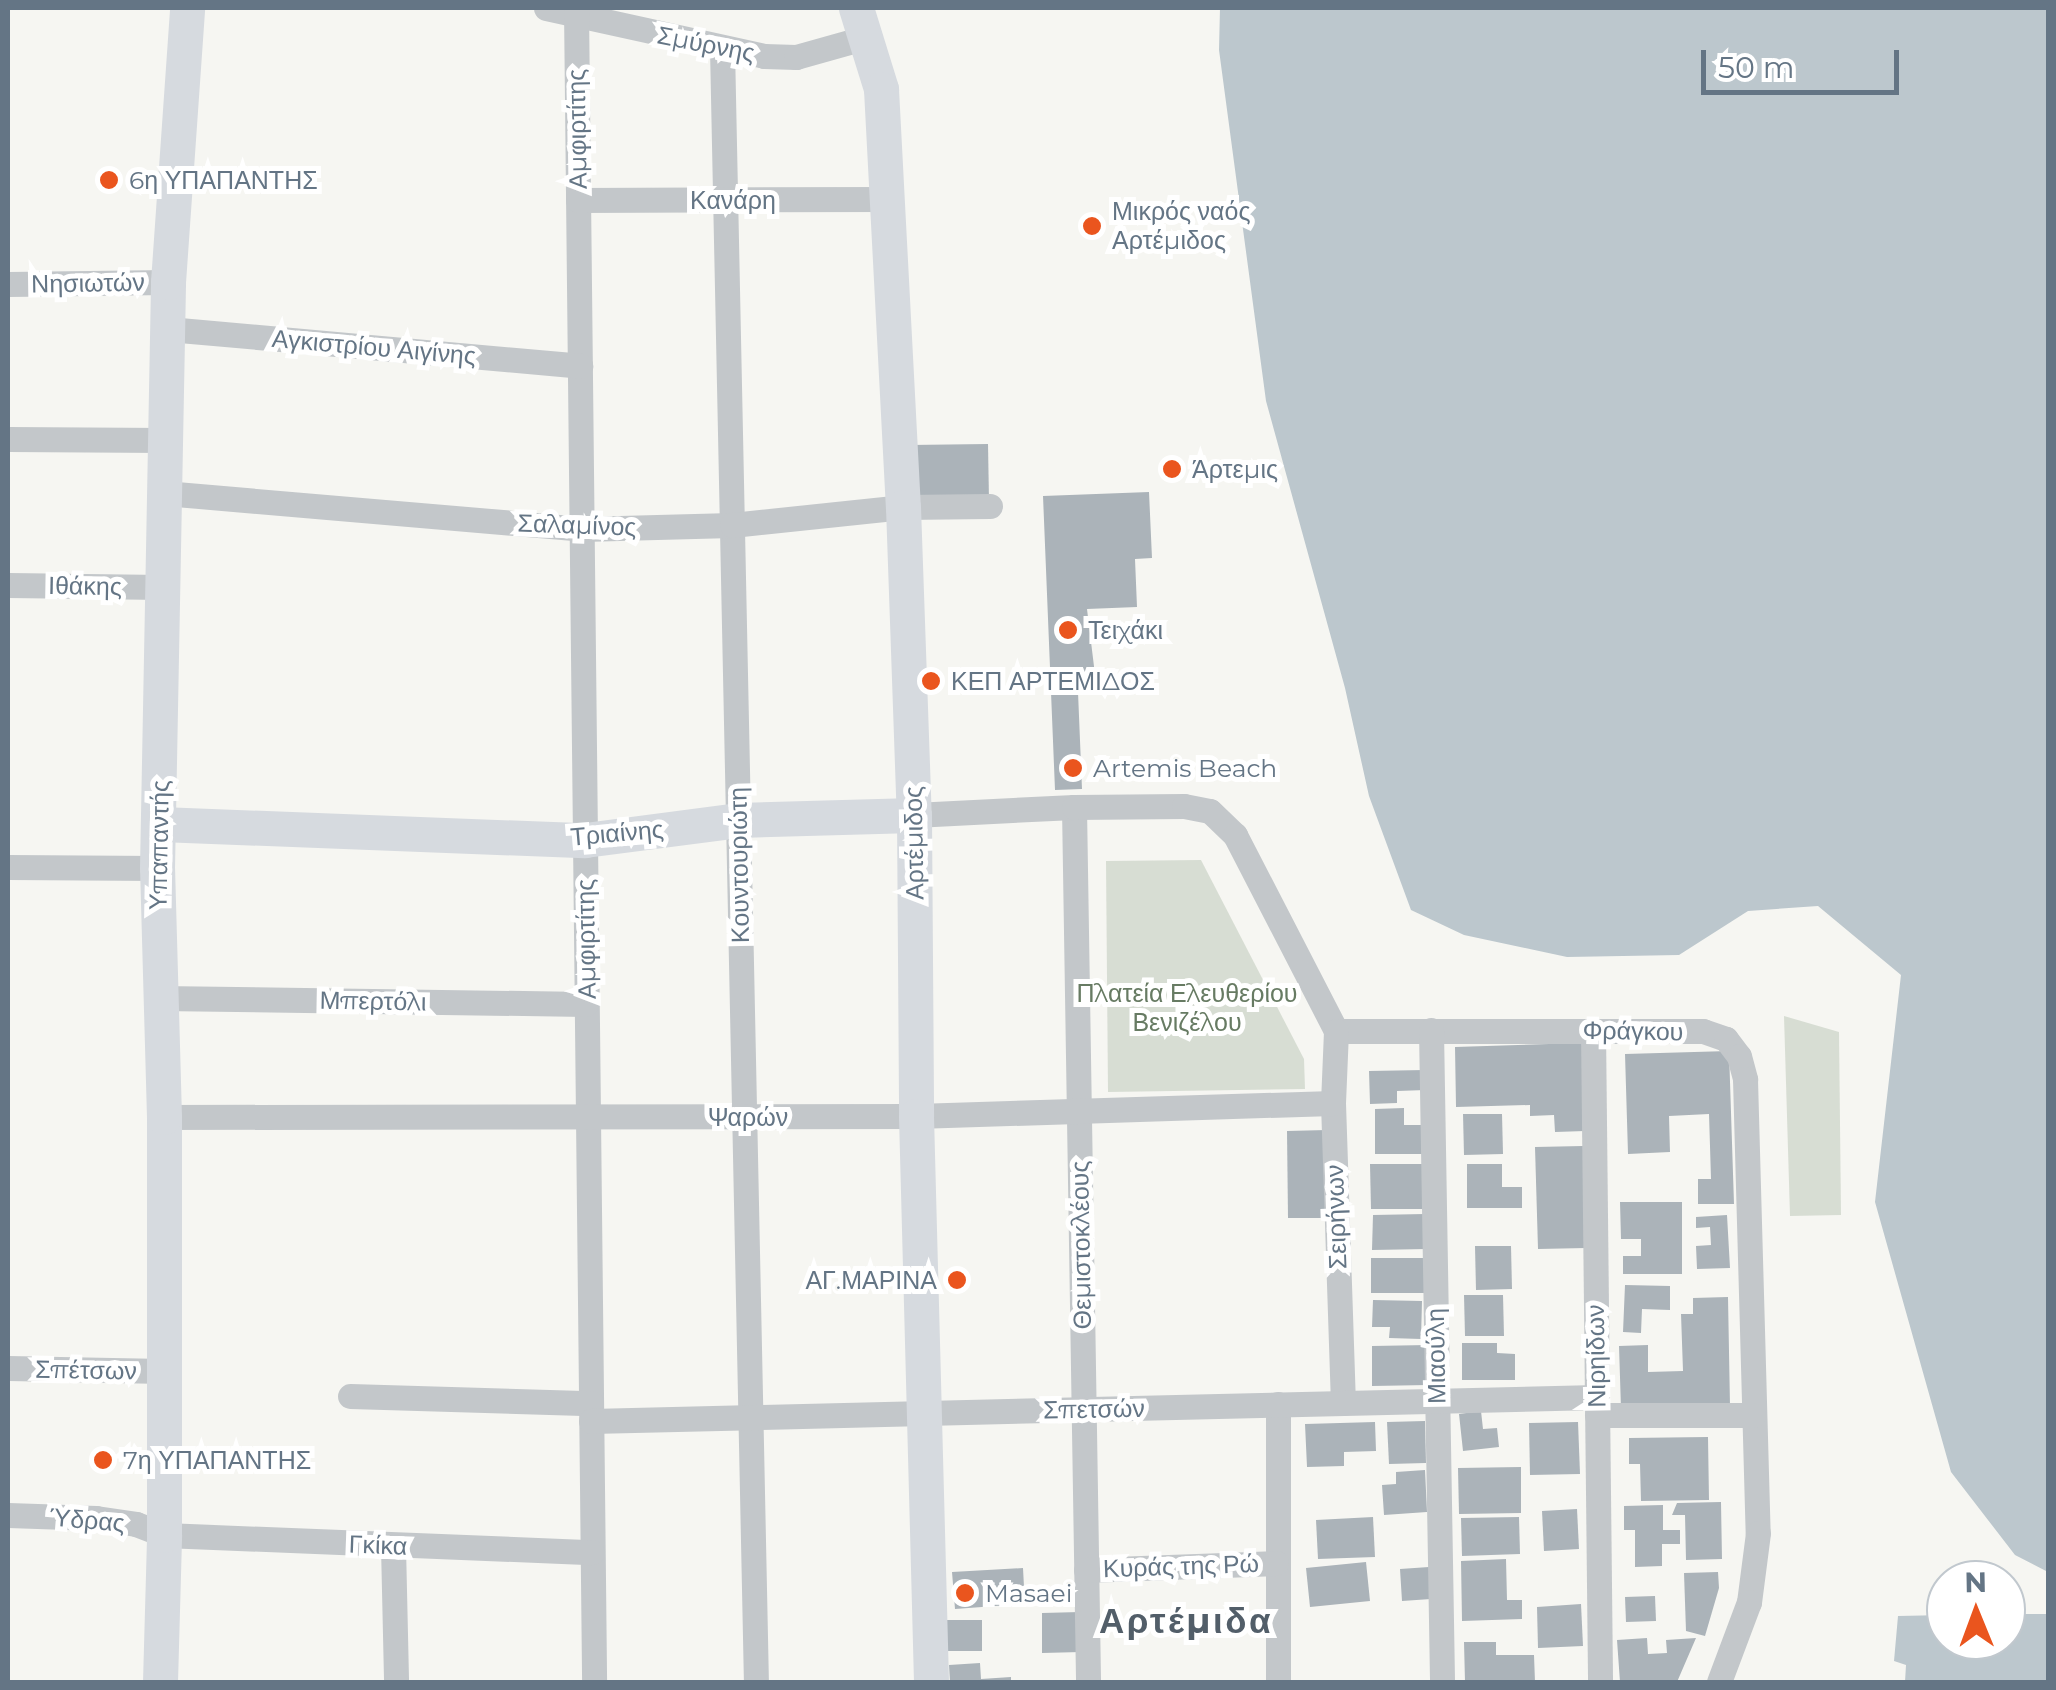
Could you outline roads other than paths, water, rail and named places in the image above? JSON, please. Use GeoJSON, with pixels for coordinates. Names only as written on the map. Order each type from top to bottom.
{"type":"FeatureCollection","features":[{"type":"Feature","properties":{"kind":"street","name":"Υπαπαντής"},"geometry":{"type":"LineString","coordinates":[[160,1682],[164,1117],[157,868],[168,282],[187,8]]}},
{"type":"Feature","properties":{"kind":"street","name":"Σμύρνης"},"geometry":{"type":"LineString","coordinates":[[546,8],[576,11],[722,48],[796,57],[861,22]]}},
{"type":"Feature","properties":{"kind":"street","name":"Αμφιρτίτης"},"geometry":{"type":"LineString","coordinates":[[576,11],[594,1682]]}},
{"type":"Feature","properties":{"kind":"street","name":"Αρτέμιδος"},"geometry":{"type":"LineString","coordinates":[[861,22],[881,88],[903,507],[914,814],[916,1116],[931,1682]]}},
{"type":"Feature","properties":{"kind":"street","name":"Κουντουριώτη"},"geometry":{"type":"LineString","coordinates":[[722,48],[756,1682]]}},
{"type":"Feature","properties":{"kind":"street","name":"Κανάρη"},"geometry":{"type":"LineString","coordinates":[[578,200],[889,199]]}},
{"type":"Feature","properties":{"kind":"street","name":"Νησιωτών"},"geometry":{"type":"LineString","coordinates":[[8,284],[168,282]]}},
{"type":"Feature","properties":{"kind":"street","name":"Αγκιστρίου Αιγίνης"},"geometry":{"type":"LineString","coordinates":[[168,329],[580,366]]}},
{"type":"Feature","properties":{"kind":"street"},"geometry":{"type":"LineString","coordinates":[[8,438],[165,440]]}},
{"type":"Feature","properties":{"kind":"street","name":"Σαλαμίνος"},"geometry":{"type":"LineString","coordinates":[[164,493],[582,529],[732,524],[903,507],[990,506]]}},
{"type":"Feature","properties":{"kind":"street","name":"Ιθάκης"},"geometry":{"type":"LineString","coordinates":[[8,584],[163,587]]}},
{"type":"Feature","properties":{"kind":"street"},"geometry":{"type":"LineString","coordinates":[[1074,807],[1197,807],[1228,823],[1336,1031]]}},
{"type":"Feature","properties":{"kind":"street","name":"Τριαίνης"},"geometry":{"type":"LineString","coordinates":[[160,824],[584,840],[738,820],[1074,807]]}},
{"type":"Feature","properties":{"kind":"street","name":"Θεμιστοκλέους"},"geometry":{"type":"LineString","coordinates":[[1074,807],[1088,1682]]}},
{"type":"Feature","properties":{"kind":"street"},"geometry":{"type":"LineString","coordinates":[[8,867],[157,868]]}},
{"type":"Feature","properties":{"kind":"street","name":"Μπερτόλι"},"geometry":{"type":"LineString","coordinates":[[159,998],[586,1004]]}},
{"type":"Feature","properties":{"kind":"street","name":"Μιαούλη"},"geometry":{"type":"LineString","coordinates":[[1431,1030],[1442,1682]]}},
{"type":"Feature","properties":{"kind":"street","name":"Νιρηίδων"},"geometry":{"type":"LineString","coordinates":[[1594,1030],[1600,1682]]}},
{"type":"Feature","properties":{"kind":"street","name":"Φράγκου"},"geometry":{"type":"LineString","coordinates":[[1336,1031],[1704,1031],[1726,1039],[1739,1056],[1744,1079],[1758,1533],[1749,1602],[1719,1682]]}},
{"type":"Feature","properties":{"kind":"street","name":"Σειρήνων"},"geometry":{"type":"LineString","coordinates":[[1336,1031],[1332,1104],[1343,1403]]}},
{"type":"Feature","properties":{"kind":"street","name":"Ψαρών"},"geometry":{"type":"LineString","coordinates":[[164,1117],[916,1116],[1332,1104]]}},
{"type":"Feature","properties":{"kind":"street","name":"Σπέτσων"},"geometry":{"type":"LineString","coordinates":[[8,1368],[164,1372]]}},
{"type":"Feature","properties":{"kind":"street","name":"Σπετσών"},"geometry":{"type":"LineString","coordinates":[[350,1396],[591,1412],[750,1417],[1437,1401],[1752,1415]]}},
{"type":"Feature","properties":{"kind":"street"},"geometry":{"type":"LineString","coordinates":[[1278,1404],[1278,1682]]}},
{"type":"Feature","properties":{"kind":"street","name":"Ύδρας"},"geometry":{"type":"LineString","coordinates":[[8,1515],[96,1518],[136,1524],[164,1535]]}},
{"type":"Feature","properties":{"kind":"street","name":"Γκίκα"},"geometry":{"type":"LineString","coordinates":[[164,1535],[592,1552]]}},
{"type":"Feature","properties":{"kind":"street"},"geometry":{"type":"LineString","coordinates":[[393,1546],[396,1682]]}},
{"type":"Feature","properties":{"kind":"street","name":"Κυράς της Ρώ"},"geometry":{"type":"LineString","coordinates":[[1086,1570],[1276,1563]]}},
{"type":"Feature","properties":{"kind":"place","name":"6η ΥΠΑΠΑΝΤΗΣ"},"geometry":{"type":"Point","coordinates":[109,180]}},
{"type":"Feature","properties":{"kind":"place","name":"Μικρός ναός Αρτέμιδος"},"geometry":{"type":"Point","coordinates":[1092,226]}},
{"type":"Feature","properties":{"kind":"place","name":"Άρτεμις"},"geometry":{"type":"Point","coordinates":[1172,469]}},
{"type":"Feature","properties":{"kind":"place","name":"Τειχάκι"},"geometry":{"type":"Point","coordinates":[1068,630]}},
{"type":"Feature","properties":{"kind":"place","name":"ΚΕΠ ΑΡΤΕΜΙΔΟΣ"},"geometry":{"type":"Point","coordinates":[931,681]}},
{"type":"Feature","properties":{"kind":"place","name":"Artemis Beach"},"geometry":{"type":"Point","coordinates":[1073,768]}},
{"type":"Feature","properties":{"kind":"place","name":"ΑΓ.ΜΑΡΙΝΑ"},"geometry":{"type":"Point","coordinates":[957,1280]}},
{"type":"Feature","properties":{"kind":"place","name":"7η ΥΠΑΠΑΝΤΗΣ"},"geometry":{"type":"Point","coordinates":[103,1460]}},
{"type":"Feature","properties":{"kind":"place","name":"Masaei"},"geometry":{"type":"Point","coordinates":[965,1593]}},
{"type":"Feature","properties":{"kind":"district","name":"Αρτέμιδα"},"geometry":{"type":"Point","coordinates":[1186,1621]}},
{"type":"Feature","properties":{"kind":"park label","name":"Πλατεία Ελευθερίου Βενιζέλου"},"geometry":{"type":"Point","coordinates":[1187,1008]}}]}
